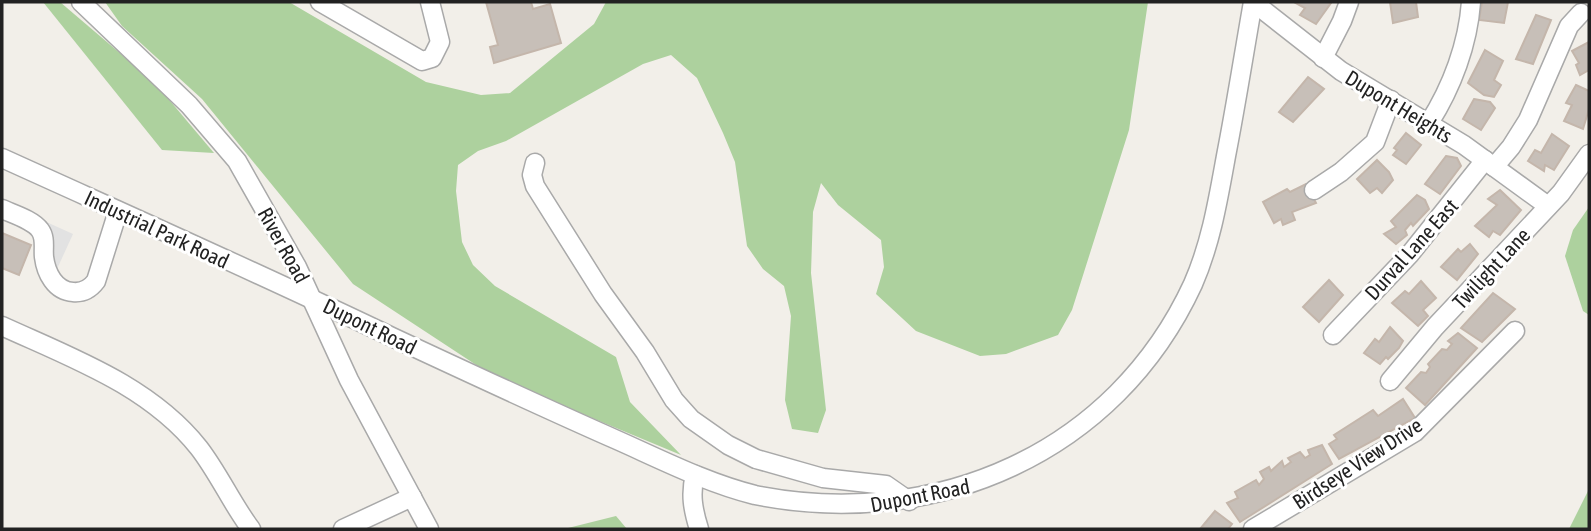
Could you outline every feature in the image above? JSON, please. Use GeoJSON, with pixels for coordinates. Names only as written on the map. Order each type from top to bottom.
{"type":"FeatureCollection","features":[{"type":"Feature","properties":{"kind":"street","name":"River Road"},"geometry":{"type":"LineString","coordinates":[[81,2],[189,106],[237,161],[313,299],[349,380],[429,529]]}},
{"type":"Feature","properties":{"kind":"street"},"geometry":{"type":"LineString","coordinates":[[329,4],[422,61],[432,58],[440,42],[430,2]]}},
{"type":"Feature","properties":{"kind":"street","name":"Dupont Road"},"geometry":{"type":"LineString","coordinates":[[313,299],[500,388],[719,485],[810,505],[868,506],[909,501],[974,485],[1039,457],[1082,427],[1111,402],[1157,345],[1178,313],[1193,282],[1212,229],[1253,2]]}},
{"type":"Feature","properties":{"kind":"street","name":"Dupont Heights"},"geometry":{"type":"LineString","coordinates":[[1253,2],[1323,58],[1429,123],[1548,206]]}},
{"type":"Feature","properties":{"kind":"street"},"geometry":{"type":"LineString","coordinates":[[1323,58],[1349,2]]}},
{"type":"Feature","properties":{"kind":"street"},"geometry":{"type":"LineString","coordinates":[[1429,123],[1442,103],[1455,72],[1468,25],[1471,2]]}},
{"type":"Feature","properties":{"kind":"street","name":"Durval Lane East"},"geometry":{"type":"LineString","coordinates":[[1333,335],[1521,131],[1569,26],[1581,13]]}},
{"type":"Feature","properties":{"kind":"street"},"geometry":{"type":"LineString","coordinates":[[1314,190],[1341,172],[1376,142],[1391,100]]}},
{"type":"Feature","properties":{"kind":"street","name":"Twilight Lane"},"geometry":{"type":"LineString","coordinates":[[1390,381],[1435,327],[1570,181],[1589,154]]}},
{"type":"Feature","properties":{"kind":"street","name":"Industrial Park Road"},"geometry":{"type":"LineString","coordinates":[[2,158],[313,299]]}},
{"type":"Feature","properties":{"kind":"street"},"geometry":{"type":"LineString","coordinates":[[535,163],[532,176],[535,186],[603,294],[645,352],[674,400],[691,419],[728,445],[756,459],[823,478],[886,485],[909,501]]}},
{"type":"Feature","properties":{"kind":"street"},"geometry":{"type":"LineString","coordinates":[[2,209],[40,230],[50,277],[60,290],[75,293],[90,289],[96,281],[118,211]]}},
{"type":"Feature","properties":{"kind":"street"},"geometry":{"type":"LineString","coordinates":[[2,326],[128,388],[159,407],[200,450],[251,529]]}},
{"type":"Feature","properties":{"kind":"street","name":"Birdseye View Drive"},"geometry":{"type":"LineString","coordinates":[[1253,529],[1415,432],[1515,331]]}},
{"type":"Feature","properties":{"kind":"street"},"geometry":{"type":"LineString","coordinates":[[695,475],[692,502],[699,529]]}},
{"type":"Feature","properties":{"kind":"street"},"geometry":{"type":"LineString","coordinates":[[343,529],[412,497]]}},
{"type":"Feature","properties":{"kind":"green space"},"geometry":{"type":"Polygon","coordinates":[[[43,2],[60,2],[155,83],[214,153],[162,150],[43,2]]]}},
{"type":"Feature","properties":{"kind":"green space"},"geometry":{"type":"Polygon","coordinates":[[[105,2],[289,2],[426,82],[481,95],[510,93],[594,24],[606,2],[1148,2],[1129,130],[1072,310],[1058,335],[1006,354],[980,356],[916,331],[876,294],[884,267],[881,240],[838,205],[821,183],[813,212],[811,273],[826,410],[818,433],[792,429],[785,400],[791,316],[784,286],[763,269],[747,246],[735,162],[697,78],[671,55],[643,64],[506,141],[478,151],[458,165],[456,191],[462,242],[473,265],[495,286],[616,357],[630,402],[681,455],[496,378],[353,284],[202,99],[122,26],[105,2]]]}},
{"type":"Feature","properties":{"kind":"green space"},"geometry":{"type":"Polygon","coordinates":[[[1589,207],[1589,315],[1583,311],[1565,256],[1573,230],[1589,207]]]}},
{"type":"Feature","properties":{"kind":"green space"},"geometry":{"type":"Polygon","coordinates":[[[1589,489],[1589,529],[1569,529],[1589,489]]]}},
{"type":"Feature","properties":{"kind":"green space"},"geometry":{"type":"Polygon","coordinates":[[[616,516],[627,529],[564,529],[616,516]]]}},
{"type":"Feature","properties":{"kind":"shaded area"},"geometry":{"type":"Polygon","coordinates":[[[42,220],[73,234],[57,269],[57,268],[42,220]]]}},
{"type":"Feature","properties":{"kind":"building"},"geometry":{"type":"Polygon","coordinates":[[[486,2],[531,2],[533,9],[550,4],[561,43],[494,63],[490,47],[498,45],[486,2]]]}},
{"type":"Feature","properties":{"kind":"building"},"geometry":{"type":"Polygon","coordinates":[[[1294,2],[1331,3],[1316,24],[1300,15],[1305,8],[1294,2]]]}},
{"type":"Feature","properties":{"kind":"building"},"geometry":{"type":"Polygon","coordinates":[[[1390,2],[1416,2],[1418,17],[1393,23],[1390,2]]]}},
{"type":"Feature","properties":{"kind":"building"},"geometry":{"type":"Polygon","coordinates":[[[1482,2],[1508,2],[1504,23],[1479,20],[1482,2]]]}},
{"type":"Feature","properties":{"kind":"building"},"geometry":{"type":"Polygon","coordinates":[[[1536,15],[1551,20],[1533,64],[1516,59],[1536,15]]]}},
{"type":"Feature","properties":{"kind":"building"},"geometry":{"type":"Polygon","coordinates":[[[1589,42],[1589,70],[1580,75],[1576,65],[1579,63],[1572,51],[1589,42]]]}},
{"type":"Feature","properties":{"kind":"building"},"geometry":{"type":"Polygon","coordinates":[[[1485,50],[1503,61],[1494,80],[1501,85],[1494,97],[1484,95],[1468,83],[1485,50]]]}},
{"type":"Feature","properties":{"kind":"building"},"geometry":{"type":"Polygon","coordinates":[[[1308,77],[1324,89],[1293,122],[1279,112],[1308,77]]]}},
{"type":"Feature","properties":{"kind":"building"},"geometry":{"type":"Polygon","coordinates":[[[1576,85],[1589,91],[1589,109],[1583,129],[1564,121],[1572,105],[1566,103],[1576,85]]]}},
{"type":"Feature","properties":{"kind":"building"},"geometry":{"type":"Polygon","coordinates":[[[1474,99],[1490,102],[1495,108],[1481,130],[1463,119],[1474,99]]]}},
{"type":"Feature","properties":{"kind":"building"},"geometry":{"type":"Polygon","coordinates":[[[1406,133],[1421,145],[1406,164],[1393,155],[1397,150],[1394,148],[1406,133]]]}},
{"type":"Feature","properties":{"kind":"building"},"geometry":{"type":"Polygon","coordinates":[[[1552,134],[1569,146],[1554,170],[1545,165],[1544,171],[1528,161],[1535,150],[1541,153],[1552,134]]]}},
{"type":"Feature","properties":{"kind":"building"},"geometry":{"type":"Polygon","coordinates":[[[1446,156],[1457,158],[1461,166],[1440,194],[1425,184],[1446,156]]]}},
{"type":"Feature","properties":{"kind":"building"},"geometry":{"type":"Polygon","coordinates":[[[1377,160],[1393,180],[1382,193],[1377,188],[1370,193],[1357,179],[1377,160]]]}},
{"type":"Feature","properties":{"kind":"building"},"geometry":{"type":"Polygon","coordinates":[[[1306,184],[1316,203],[1292,212],[1295,220],[1283,225],[1281,219],[1274,223],[1263,202],[1287,189],[1290,192],[1306,184]]]}},
{"type":"Feature","properties":{"kind":"building"},"geometry":{"type":"Polygon","coordinates":[[[1500,190],[1521,210],[1500,235],[1493,231],[1489,237],[1475,226],[1497,205],[1488,199],[1500,190]]]}},
{"type":"Feature","properties":{"kind":"building"},"geometry":{"type":"Polygon","coordinates":[[[1417,195],[1425,200],[1429,209],[1413,226],[1411,223],[1405,230],[1407,235],[1396,244],[1384,234],[1396,227],[1391,221],[1417,195]]]}},
{"type":"Feature","properties":{"kind":"building"},"geometry":{"type":"Polygon","coordinates":[[[2,233],[31,245],[19,275],[2,268],[2,233]]]}},
{"type":"Feature","properties":{"kind":"building"},"geometry":{"type":"Polygon","coordinates":[[[1470,244],[1478,254],[1457,280],[1441,267],[1458,249],[1461,252],[1470,244]]]}},
{"type":"Feature","properties":{"kind":"building"},"geometry":{"type":"Polygon","coordinates":[[[1329,280],[1343,295],[1319,322],[1303,307],[1329,280]]]}},
{"type":"Feature","properties":{"kind":"building"},"geometry":{"type":"Polygon","coordinates":[[[1421,281],[1436,298],[1423,310],[1428,316],[1418,326],[1392,303],[1405,291],[1409,294],[1421,281]]]}},
{"type":"Feature","properties":{"kind":"building"},"geometry":{"type":"Polygon","coordinates":[[[1493,293],[1515,309],[1482,342],[1461,328],[1493,293]]]}},
{"type":"Feature","properties":{"kind":"building"},"geometry":{"type":"Polygon","coordinates":[[[1390,327],[1403,341],[1388,359],[1386,357],[1380,364],[1364,353],[1375,339],[1379,342],[1390,327]]]}},
{"type":"Feature","properties":{"kind":"building"},"geometry":{"type":"Polygon","coordinates":[[[1458,333],[1477,348],[1425,405],[1406,388],[1421,372],[1426,373],[1430,367],[1428,364],[1442,349],[1447,350],[1452,344],[1448,341],[1458,333]]]}},
{"type":"Feature","properties":{"kind":"building"},"geometry":{"type":"Polygon","coordinates":[[[1403,399],[1415,418],[1339,459],[1329,444],[1337,439],[1334,435],[1373,410],[1378,416],[1403,399]]]}},
{"type":"Feature","properties":{"kind":"building"},"geometry":{"type":"Polygon","coordinates":[[[1322,445],[1332,464],[1240,522],[1227,503],[1238,498],[1235,492],[1256,480],[1259,485],[1264,479],[1260,472],[1269,467],[1271,471],[1282,461],[1284,467],[1291,462],[1288,458],[1300,452],[1305,458],[1310,455],[1308,450],[1322,445]]]}},
{"type":"Feature","properties":{"kind":"building"},"geometry":{"type":"Polygon","coordinates":[[[1215,511],[1232,524],[1228,529],[1200,529],[1215,511]]]}}]}
